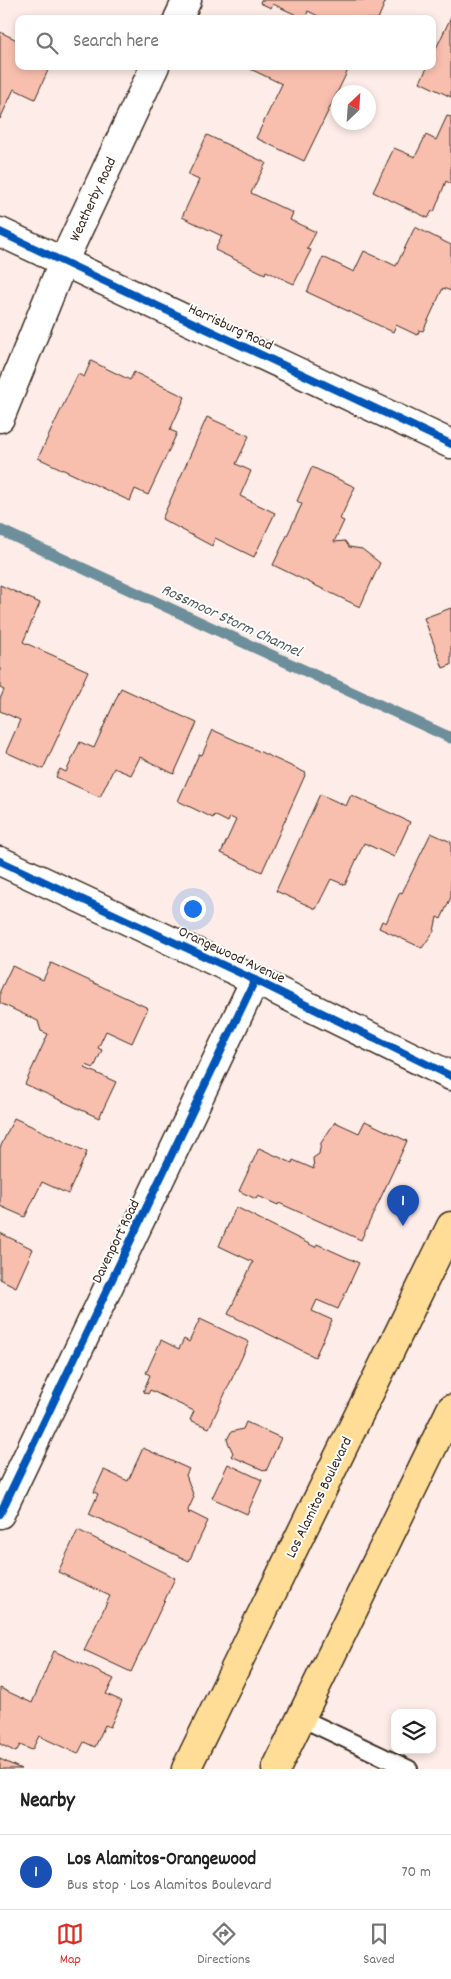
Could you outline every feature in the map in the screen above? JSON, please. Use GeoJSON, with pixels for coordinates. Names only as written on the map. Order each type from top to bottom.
{"type":"FeatureCollection","features":[{"type":"Feature","properties":{"kind":"main road","name":"Los Alamitos Boulevard"},"geometry":{"type":"LineString","coordinates":[[186,1769],[451,1226]]}},
{"type":"Feature","properties":{"kind":"main road"},"geometry":{"type":"LineString","coordinates":[[276,1769],[451,1409]]}},
{"type":"Feature","properties":{"kind":"street"},"geometry":{"type":"LineString","coordinates":[[180,15],[187,0]]}},
{"type":"Feature","properties":{"kind":"street","name":"Weatherby Road"},"geometry":{"type":"LineString","coordinates":[[0,418],[63,262],[153,70]]}},
{"type":"Feature","properties":{"kind":"street","name":"Harrisburg Road"},"geometry":{"type":"LineString","coordinates":[[0,232],[451,444]]}},
{"type":"Feature","properties":{"kind":"street","name":"Orangewood Avenue"},"geometry":{"type":"LineString","coordinates":[[0,861],[256,980],[451,1076]]}},
{"type":"Feature","properties":{"kind":"street","name":"Davenport Road"},"geometry":{"type":"LineString","coordinates":[[0,1514],[256,980]]}},
{"type":"Feature","properties":{"kind":"lane"},"geometry":{"type":"LineString","coordinates":[[301,1718],[409,1769]]}},
{"type":"Feature","properties":{"kind":"building"},"geometry":{"type":"Polygon","coordinates":[[[261,0],[386,0],[380,15],[316,15],[308,11],[306,15],[296,15],[273,4],[271,8],[260,3],[261,0]]]}},
{"type":"Feature","properties":{"kind":"building"},"geometry":{"type":"Polygon","coordinates":[[[451,17],[451,97],[420,82],[426,70],[436,70],[436,49],[451,17]]]}},
{"type":"Feature","properties":{"kind":"building"},"geometry":{"type":"Polygon","coordinates":[[[0,32],[15,39],[15,70],[48,70],[35,99],[14,89],[0,119],[0,32]]]}},
{"type":"Feature","properties":{"kind":"building"},"geometry":{"type":"Polygon","coordinates":[[[252,70],[348,70],[341,85],[331,85],[331,105],[304,161],[256,138],[282,84],[252,70]]]}},
{"type":"Feature","properties":{"kind":"building"},"geometry":{"type":"Polygon","coordinates":[[[447,116],[451,117],[451,184],[446,181],[434,212],[432,211],[428,218],[373,192],[394,148],[415,157],[426,135],[436,140],[447,116]]]}},
{"type":"Feature","properties":{"kind":"building"},"geometry":{"type":"Polygon","coordinates":[[[207,135],[266,163],[251,193],[293,213],[290,220],[316,232],[307,249],[311,250],[294,284],[266,271],[265,274],[215,250],[222,236],[182,217],[199,180],[188,175],[207,135]]]}},
{"type":"Feature","properties":{"kind":"building"},"geometry":{"type":"Polygon","coordinates":[[[415,227],[451,245],[451,291],[443,288],[423,331],[420,330],[417,335],[396,325],[393,332],[307,292],[323,257],[354,272],[364,251],[396,266],[415,227]]]}},
{"type":"Feature","properties":{"kind":"building"},"geometry":{"type":"Polygon","coordinates":[[[91,361],[130,380],[134,372],[185,397],[170,430],[177,433],[148,495],[135,489],[130,501],[38,458],[78,374],[84,377],[91,361]]]}},
{"type":"Feature","properties":{"kind":"building"},"geometry":{"type":"Polygon","coordinates":[[[207,417],[249,436],[236,464],[251,471],[240,496],[275,513],[254,557],[215,538],[212,546],[162,519],[207,417]]]}},
{"type":"Feature","properties":{"kind":"building"},"geometry":{"type":"Polygon","coordinates":[[[312,467],[355,487],[340,519],[344,521],[334,542],[345,541],[349,547],[362,549],[380,563],[360,607],[273,565],[302,504],[297,501],[312,467]]]}},
{"type":"Feature","properties":{"kind":"building"},"geometry":{"type":"Polygon","coordinates":[[[0,585],[40,603],[23,642],[88,671],[43,769],[6,752],[20,720],[0,711],[0,699],[4,690],[0,688],[0,585]]]}},
{"type":"Feature","properties":{"kind":"building"},"geometry":{"type":"Polygon","coordinates":[[[451,608],[451,665],[443,668],[424,618],[451,608]]]}},
{"type":"Feature","properties":{"kind":"building"},"geometry":{"type":"Polygon","coordinates":[[[121,688],[197,723],[174,774],[140,757],[131,775],[114,768],[100,797],[56,777],[60,769],[66,772],[80,742],[94,748],[121,688]]]}},
{"type":"Feature","properties":{"kind":"building"},"geometry":{"type":"Polygon","coordinates":[[[213,730],[306,773],[262,872],[221,853],[236,820],[230,817],[228,822],[214,815],[213,818],[178,801],[199,754],[202,755],[213,730]]]}},
{"type":"Feature","properties":{"kind":"building"},"geometry":{"type":"Polygon","coordinates":[[[320,794],[346,806],[351,795],[410,822],[394,857],[364,843],[345,885],[331,879],[316,909],[276,891],[320,794]]]}},
{"type":"Feature","properties":{"kind":"building"},"geometry":{"type":"Polygon","coordinates":[[[431,833],[451,842],[451,897],[441,919],[437,917],[434,931],[422,948],[379,928],[382,921],[386,923],[431,833]]]}},
{"type":"Feature","properties":{"kind":"building"},"geometry":{"type":"Polygon","coordinates":[[[51,963],[148,1008],[132,1043],[106,1031],[98,1048],[102,1050],[94,1068],[86,1065],[85,1068],[116,1082],[99,1118],[25,1084],[48,1034],[41,1031],[38,1021],[0,1003],[0,991],[12,966],[43,980],[51,963]]]}},
{"type":"Feature","properties":{"kind":"building"},"geometry":{"type":"Polygon","coordinates":[[[14,1118],[87,1152],[68,1194],[42,1182],[25,1217],[0,1206],[0,1148],[14,1118]]]}},
{"type":"Feature","properties":{"kind":"building"},"geometry":{"type":"Polygon","coordinates":[[[365,1121],[407,1141],[361,1240],[279,1203],[278,1205],[258,1196],[256,1199],[239,1191],[259,1148],[292,1163],[293,1160],[314,1169],[313,1158],[319,1154],[321,1143],[335,1122],[359,1133],[365,1121]]]}},
{"type":"Feature","properties":{"kind":"building"},"geometry":{"type":"Polygon","coordinates":[[[236,1207],[315,1247],[317,1244],[359,1263],[338,1309],[317,1300],[312,1311],[332,1320],[315,1357],[228,1314],[253,1262],[219,1246],[236,1207]]]}},
{"type":"Feature","properties":{"kind":"building"},"geometry":{"type":"Polygon","coordinates":[[[0,1233],[33,1249],[16,1287],[0,1279],[0,1233]]]}},
{"type":"Feature","properties":{"kind":"building"},"geometry":{"type":"Polygon","coordinates":[[[200,1319],[249,1342],[209,1428],[190,1420],[194,1411],[150,1390],[148,1394],[143,1392],[150,1375],[146,1373],[161,1340],[179,1349],[184,1339],[189,1342],[200,1319]]]}},
{"type":"Feature","properties":{"kind":"building"},"geometry":{"type":"Polygon","coordinates":[[[246,1422],[281,1438],[266,1471],[231,1456],[233,1453],[227,1440],[231,1432],[243,1429],[246,1422]]]}},
{"type":"Feature","properties":{"kind":"building"},"geometry":{"type":"Polygon","coordinates":[[[143,1448],[189,1469],[186,1475],[194,1497],[188,1510],[189,1514],[190,1512],[208,1521],[189,1561],[89,1514],[98,1494],[94,1492],[104,1470],[128,1481],[143,1448]]]}},
{"type":"Feature","properties":{"kind":"building"},"geometry":{"type":"Polygon","coordinates":[[[228,1464],[262,1480],[247,1514],[212,1498],[228,1464]]]}},
{"type":"Feature","properties":{"kind":"building"},"geometry":{"type":"Polygon","coordinates":[[[78,1530],[175,1578],[131,1672],[84,1650],[110,1596],[58,1572],[78,1530]]]}},
{"type":"Feature","properties":{"kind":"building"},"geometry":{"type":"Polygon","coordinates":[[[54,1651],[114,1679],[106,1694],[122,1701],[110,1727],[105,1725],[95,1747],[84,1742],[78,1754],[39,1736],[32,1750],[20,1745],[16,1752],[0,1744],[0,1688],[32,1703],[54,1651]]]}},
{"type":"Feature","properties":{"kind":"building"},"geometry":{"type":"Polygon","coordinates":[[[0,1759],[21,1769],[0,1769],[0,1759]]]}},
{"type":"Feature","properties":{"kind":"waterway","name":"Rossmoor Storm Channel"},"geometry":{"type":"LineString","coordinates":[[0,530],[451,738]]}},
{"type":"Feature","properties":{"kind":"cycle path"},"geometry":{"type":"LineString","coordinates":[[0,232],[451,444]]}},
{"type":"Feature","properties":{"kind":"cycle path"},"geometry":{"type":"LineString","coordinates":[[0,861],[255,980],[451,1076]]}},
{"type":"Feature","properties":{"kind":"cycle path"},"geometry":{"type":"LineString","coordinates":[[0,1514],[255,980]]}},
{"type":"Feature","properties":{"kind":"place","name":"Los Alamitos-Orangewood"},"geometry":{"type":"Point","coordinates":[403,1226]}}]}
